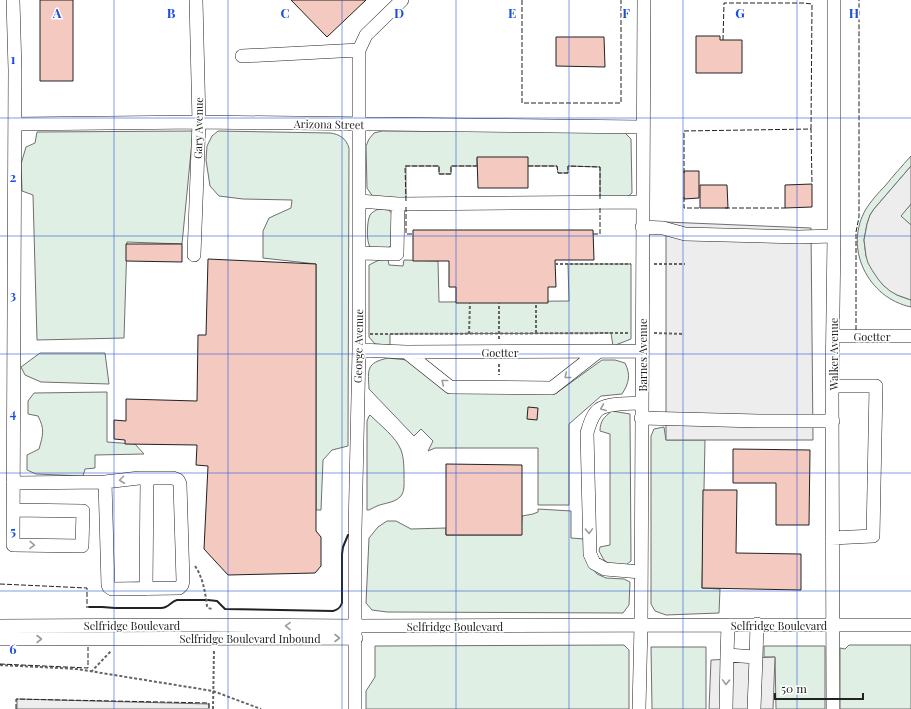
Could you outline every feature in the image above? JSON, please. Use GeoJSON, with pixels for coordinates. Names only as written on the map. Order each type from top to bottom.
{"type":"FeatureCollection","features":[{"type":"Feature","properties":{"kind":"street"},"geometry":{"type":"LineString","coordinates":[[13,0],[15,70],[14,166],[13,483],[13,510],[13,545],[82,546],[83,511],[13,510]]}},
{"type":"Feature","properties":{"kind":"street","name":"Gary Avenue"},"geometry":{"type":"LineString","coordinates":[[194,255],[199,122],[196,0]]}},
{"type":"Feature","properties":{"kind":"street","name":"George Avenue"},"geometry":{"type":"LineString","coordinates":[[355,709],[355,531],[359,350],[359,50],[366,35],[402,0]]}},
{"type":"Feature","properties":{"kind":"street","name":"Barnes Avenue"},"geometry":{"type":"LineString","coordinates":[[639,709],[641,625],[644,0]]}},
{"type":"Feature","properties":{"kind":"street","name":"Walker Avenue"},"geometry":{"type":"LineString","coordinates":[[833,709],[832,386],[834,236],[834,0]]}},
{"type":"Feature","properties":{"kind":"street"},"geometry":{"type":"LineString","coordinates":[[242,56],[359,50]]}},
{"type":"Feature","properties":{"kind":"street","name":"Arizona Street"},"geometry":{"type":"LineString","coordinates":[[15,124],[199,122],[643,127]]}},
{"type":"Feature","properties":{"kind":"street"},"geometry":{"type":"LineString","coordinates":[[359,201],[398,204],[642,202]]}},
{"type":"Feature","properties":{"kind":"street"},"geometry":{"type":"LineString","coordinates":[[359,253],[396,254],[398,204]]}},
{"type":"Feature","properties":{"kind":"street"},"geometry":{"type":"LineString","coordinates":[[642,228],[663,228],[685,234],[799,237],[834,236]]}},
{"type":"Feature","properties":{"kind":"street","name":"Goetter"},"geometry":{"type":"LineString","coordinates":[[833,336],[911,336]]}},
{"type":"Feature","properties":{"kind":"street","name":"Goetter"},"geometry":{"type":"LineString","coordinates":[[359,350],[406,352],[642,351]]}},
{"type":"Feature","properties":{"kind":"street"},"geometry":{"type":"LineString","coordinates":[[406,352],[450,387],[552,388],[598,352]]}},
{"type":"Feature","properties":{"kind":"street"},"geometry":{"type":"LineString","coordinates":[[832,386],[876,386],[874,536],[832,538]]}},
{"type":"Feature","properties":{"kind":"street"},"geometry":{"type":"LineString","coordinates":[[641,403],[605,406],[596,411],[591,420],[587,433],[590,554],[594,563],[605,569],[641,572]]}},
{"type":"Feature","properties":{"kind":"street"},"geometry":{"type":"LineString","coordinates":[[641,418],[833,421]]}},
{"type":"Feature","properties":{"kind":"street"},"geometry":{"type":"LineString","coordinates":[[13,483],[105,482],[143,478],[173,478],[178,480],[180,484],[183,581],[179,588],[112,590],[109,587],[105,482]]}},
{"type":"Feature","properties":{"kind":"street"},"geometry":{"type":"LineString","coordinates":[[143,478],[146,589]]}},
{"type":"Feature","properties":{"kind":"street"},"geometry":{"type":"LineString","coordinates":[[726,709],[728,624]]}},
{"type":"Feature","properties":{"kind":"street"},"geometry":{"type":"LineString","coordinates":[[754,709],[757,624]]}},
{"type":"Feature","properties":{"kind":"street","name":"Selfridge Boulevard"},"geometry":{"type":"LineString","coordinates":[[0,626],[201,625],[355,632],[641,625],[911,625]]}},
{"type":"Feature","properties":{"kind":"street","name":"Selfridge Boulevard Inbound"},"geometry":{"type":"LineString","coordinates":[[0,639],[355,632]]}},
{"type":"Feature","properties":{"kind":"street"},"geometry":{"type":"LineString","coordinates":[[727,655],[756,657]]}},
{"type":"Feature","properties":{"kind":"path"},"geometry":{"type":"LineString","coordinates":[[556,264],[684,264]]}},
{"type":"Feature","properties":{"kind":"path"},"geometry":{"type":"LineString","coordinates":[[469,334],[470,303]]}},
{"type":"Feature","properties":{"kind":"path"},"geometry":{"type":"LineString","coordinates":[[536,303],[536,333]]}},
{"type":"Feature","properties":{"kind":"path"},"geometry":{"type":"LineString","coordinates":[[359,334],[683,334]]}},
{"type":"Feature","properties":{"kind":"path"},"geometry":{"type":"LineString","coordinates":[[190,564],[194,565],[204,582],[207,606],[208,608],[212,609]]}},
{"type":"Feature","properties":{"kind":"path"},"geometry":{"type":"LineString","coordinates":[[213,709],[214,644]]}},
{"type":"Feature","properties":{"kind":"path"},"geometry":{"type":"LineString","coordinates":[[91,672],[112,649]]}},
{"type":"Feature","properties":{"kind":"path"},"geometry":{"type":"LineString","coordinates":[[0,666],[77,669],[213,691],[261,709]]}},
{"type":"Feature","properties":{"kind":"green space"},"geometry":{"type":"Polygon","coordinates":[[[193,131],[182,244],[127,242],[124,338],[37,340],[33,195],[22,191],[21,164],[26,147],[35,143],[37,132],[193,131]]]}},
{"type":"Feature","properties":{"kind":"green space"},"geometry":{"type":"Polygon","coordinates":[[[218,131],[330,133],[342,137],[349,148],[348,446],[332,450],[323,460],[321,510],[316,510],[316,264],[263,258],[263,231],[269,218],[291,208],[292,200],[243,199],[219,196],[210,186],[206,160],[207,146],[212,136],[218,131]]]}},
{"type":"Feature","properties":{"kind":"green space"},"geometry":{"type":"Polygon","coordinates":[[[382,131],[623,131],[631,139],[632,193],[626,198],[600,199],[600,167],[568,166],[568,173],[558,173],[557,166],[528,166],[477,158],[477,166],[451,166],[451,174],[439,174],[439,166],[406,166],[406,199],[377,199],[367,188],[366,146],[374,133],[382,131]]]}},
{"type":"Feature","properties":{"kind":"green space"},"geometry":{"type":"Polygon","coordinates":[[[911,156],[911,166],[870,215],[864,240],[866,256],[883,285],[897,295],[911,300],[911,307],[896,302],[883,293],[872,282],[864,269],[859,255],[857,240],[860,224],[866,209],[911,156]]]}},
{"type":"Feature","properties":{"kind":"green space"},"geometry":{"type":"Polygon","coordinates":[[[911,204],[911,225],[900,216],[911,204]]]}},
{"type":"Feature","properties":{"kind":"green space"},"geometry":{"type":"Polygon","coordinates":[[[378,209],[389,210],[392,214],[391,246],[384,250],[370,247],[368,240],[367,231],[369,218],[372,213],[378,209]]]}},
{"type":"Feature","properties":{"kind":"green space"},"geometry":{"type":"Polygon","coordinates":[[[388,259],[389,265],[403,266],[404,260],[438,261],[439,302],[569,301],[568,264],[631,264],[631,339],[613,346],[611,333],[390,334],[390,345],[375,344],[369,337],[369,265],[379,260],[388,259]]]}},
{"type":"Feature","properties":{"kind":"green space"},"geometry":{"type":"Polygon","coordinates":[[[40,353],[105,353],[109,384],[41,382],[25,375],[21,367],[40,353]]]}},
{"type":"Feature","properties":{"kind":"green space"},"geometry":{"type":"Polygon","coordinates":[[[388,358],[407,360],[448,392],[555,394],[602,360],[615,360],[625,363],[629,375],[622,394],[601,396],[569,424],[569,505],[538,505],[538,448],[435,448],[428,451],[433,441],[421,429],[414,436],[369,389],[368,376],[370,368],[376,362],[388,358]]]}},
{"type":"Feature","properties":{"kind":"green space"},"geometry":{"type":"Polygon","coordinates":[[[107,392],[107,442],[135,444],[144,454],[95,455],[95,468],[85,469],[83,476],[36,474],[27,470],[27,455],[39,449],[43,432],[38,416],[28,414],[28,401],[34,393],[107,392]]]}},
{"type":"Feature","properties":{"kind":"green space"},"geometry":{"type":"Polygon","coordinates":[[[612,411],[630,414],[631,561],[626,565],[612,566],[604,560],[599,551],[600,547],[610,545],[610,434],[600,431],[603,420],[612,411]]]}},
{"type":"Feature","properties":{"kind":"green space"},"geometry":{"type":"Polygon","coordinates":[[[370,415],[392,436],[399,445],[404,463],[404,485],[403,493],[398,499],[367,510],[367,421],[370,415]]]}},
{"type":"Feature","properties":{"kind":"green space"},"geometry":{"type":"Polygon","coordinates":[[[664,427],[666,440],[705,440],[702,588],[720,589],[719,613],[666,615],[655,611],[651,604],[651,436],[654,429],[664,427]]]}},
{"type":"Feature","properties":{"kind":"green space"},"geometry":{"type":"Polygon","coordinates":[[[538,509],[571,511],[571,538],[584,539],[586,559],[597,574],[606,578],[624,579],[630,582],[629,605],[623,613],[387,612],[372,610],[366,603],[369,538],[378,527],[387,521],[396,521],[411,529],[446,528],[446,535],[521,535],[522,516],[538,512],[538,509]]]}},
{"type":"Feature","properties":{"kind":"green space"},"geometry":{"type":"Polygon","coordinates":[[[624,645],[629,650],[629,709],[366,709],[366,691],[375,677],[375,646],[624,645]]]}},
{"type":"Feature","properties":{"kind":"green space"},"geometry":{"type":"Polygon","coordinates":[[[849,645],[911,645],[911,709],[840,709],[840,648],[845,649],[849,645]]]}},
{"type":"Feature","properties":{"kind":"green space"},"geometry":{"type":"Polygon","coordinates":[[[764,646],[825,646],[825,709],[776,709],[775,657],[764,657],[764,646]]]}},
{"type":"Feature","properties":{"kind":"green space"},"geometry":{"type":"Polygon","coordinates":[[[651,647],[706,647],[706,709],[652,709],[651,647]]]}},
{"type":"Feature","properties":{"kind":"shaded area"},"geometry":{"type":"Polygon","coordinates":[[[911,166],[911,204],[901,216],[911,225],[911,300],[890,291],[878,279],[868,263],[864,240],[870,215],[911,166]]]}},
{"type":"Feature","properties":{"kind":"shaded area"},"geometry":{"type":"Polygon","coordinates":[[[666,222],[811,228],[813,440],[666,440],[666,222]]]}},
{"type":"Feature","properties":{"kind":"shaded area"},"geometry":{"type":"Polygon","coordinates":[[[775,657],[773,709],[709,709],[711,660],[775,657]]]}},
{"type":"Feature","properties":{"kind":"shaded area"},"geometry":{"type":"Polygon","coordinates":[[[17,699],[209,704],[209,709],[17,709],[17,699]]]}},
{"type":"Feature","properties":{"kind":"building"},"geometry":{"type":"Polygon","coordinates":[[[40,0],[73,0],[73,81],[40,81],[40,0]]]}},
{"type":"Feature","properties":{"kind":"building"},"geometry":{"type":"Polygon","coordinates":[[[291,0],[366,0],[327,37],[291,0]]]}},
{"type":"Feature","properties":{"kind":"building"},"geometry":{"type":"Polygon","coordinates":[[[696,36],[720,36],[720,40],[742,40],[742,73],[696,73],[696,36]]]}},
{"type":"Feature","properties":{"kind":"building"},"geometry":{"type":"Polygon","coordinates":[[[556,37],[604,37],[605,67],[556,66],[556,37]]]}},
{"type":"Feature","properties":{"kind":"building"},"geometry":{"type":"Polygon","coordinates":[[[477,157],[528,157],[528,188],[478,188],[477,157]]]}},
{"type":"Feature","properties":{"kind":"building"},"geometry":{"type":"Polygon","coordinates":[[[684,171],[699,171],[699,198],[684,199],[684,171]]]}},
{"type":"Feature","properties":{"kind":"building"},"geometry":{"type":"Polygon","coordinates":[[[812,184],[812,207],[785,208],[785,185],[812,184]]]}},
{"type":"Feature","properties":{"kind":"building"},"geometry":{"type":"Polygon","coordinates":[[[700,185],[727,185],[728,208],[700,208],[700,185]]]}},
{"type":"Feature","properties":{"kind":"building"},"geometry":{"type":"Polygon","coordinates":[[[413,230],[593,230],[594,260],[555,260],[556,287],[548,287],[548,303],[456,303],[456,287],[449,287],[449,261],[413,261],[413,230]]]}},
{"type":"Feature","properties":{"kind":"building"},"geometry":{"type":"Polygon","coordinates":[[[126,244],[182,244],[182,262],[126,261],[126,244]]]}},
{"type":"Feature","properties":{"kind":"building"},"geometry":{"type":"Polygon","coordinates":[[[208,259],[316,264],[316,531],[321,537],[321,566],[315,573],[228,575],[204,549],[208,466],[196,465],[197,445],[125,444],[125,440],[114,439],[114,420],[126,421],[126,399],[197,401],[198,335],[206,335],[208,259]]]}},
{"type":"Feature","properties":{"kind":"building"},"geometry":{"type":"Polygon","coordinates":[[[528,407],[538,408],[537,420],[527,419],[528,407]]]}},
{"type":"Feature","properties":{"kind":"building"},"geometry":{"type":"Polygon","coordinates":[[[733,449],[810,450],[809,525],[776,525],[776,483],[733,483],[733,449]]]}},
{"type":"Feature","properties":{"kind":"building"},"geometry":{"type":"Polygon","coordinates":[[[446,464],[522,465],[522,535],[446,535],[446,464]]]}},
{"type":"Feature","properties":{"kind":"building"},"geometry":{"type":"Polygon","coordinates":[[[703,490],[737,490],[736,553],[801,554],[801,590],[702,588],[703,490]]]}},
{"type":"Feature","properties":{"kind":"fence"},"geometry":{"type":"LineString","coordinates":[[522,0],[522,103],[621,103],[621,0]]}},
{"type":"Feature","properties":{"kind":"fence"},"geometry":{"type":"LineString","coordinates":[[856,330],[856,232],[859,217],[859,0]]}},
{"type":"Feature","properties":{"kind":"fence"},"geometry":{"type":"LineString","coordinates":[[723,40],[724,3],[812,4],[811,129]]}},
{"type":"Feature","properties":{"kind":"fence"},"geometry":{"type":"LineString","coordinates":[[684,173],[684,131],[811,129],[812,184]]}},
{"type":"Feature","properties":{"kind":"fence"},"geometry":{"type":"LineString","coordinates":[[406,201],[405,166],[439,166],[439,174],[451,174],[451,166],[477,166]]}},
{"type":"Feature","properties":{"kind":"fence"},"geometry":{"type":"LineString","coordinates":[[528,166],[557,166],[558,173],[568,173],[568,166],[600,167],[600,199]]}},
{"type":"Feature","properties":{"kind":"fence"},"geometry":{"type":"LineString","coordinates":[[684,197],[684,208],[701,208]]}},
{"type":"Feature","properties":{"kind":"fence"},"geometry":{"type":"LineString","coordinates":[[406,207],[406,234],[413,234]]}},
{"type":"Feature","properties":{"kind":"fence"},"geometry":{"type":"LineString","coordinates":[[593,234],[600,234],[600,207]]}},
{"type":"Feature","properties":{"kind":"fence"},"geometry":{"type":"LineString","coordinates":[[725,208],[785,208]]}},
{"type":"Feature","properties":{"kind":"fence"},"geometry":{"type":"LineString","coordinates":[[0,584],[87,588],[87,608]]}},
{"type":"Feature","properties":{"kind":"fence"},"geometry":{"type":"LineString","coordinates":[[0,664],[88,668],[88,647]]}},
{"type":"Feature","properties":{"kind":"fence"},"geometry":{"type":"LineString","coordinates":[[16,709],[16,699],[209,703],[209,709]]}},
{"type":"Feature","properties":{"kind":"wall"},"geometry":{"type":"LineString","coordinates":[[208,600],[217,601],[225,609],[336,610],[342,603],[342,554],[348,535]]}},
{"type":"Feature","properties":{"kind":"wall"},"geometry":{"type":"LineString","coordinates":[[89,607],[161,608],[166,607],[177,600],[205,600]]}}]}
